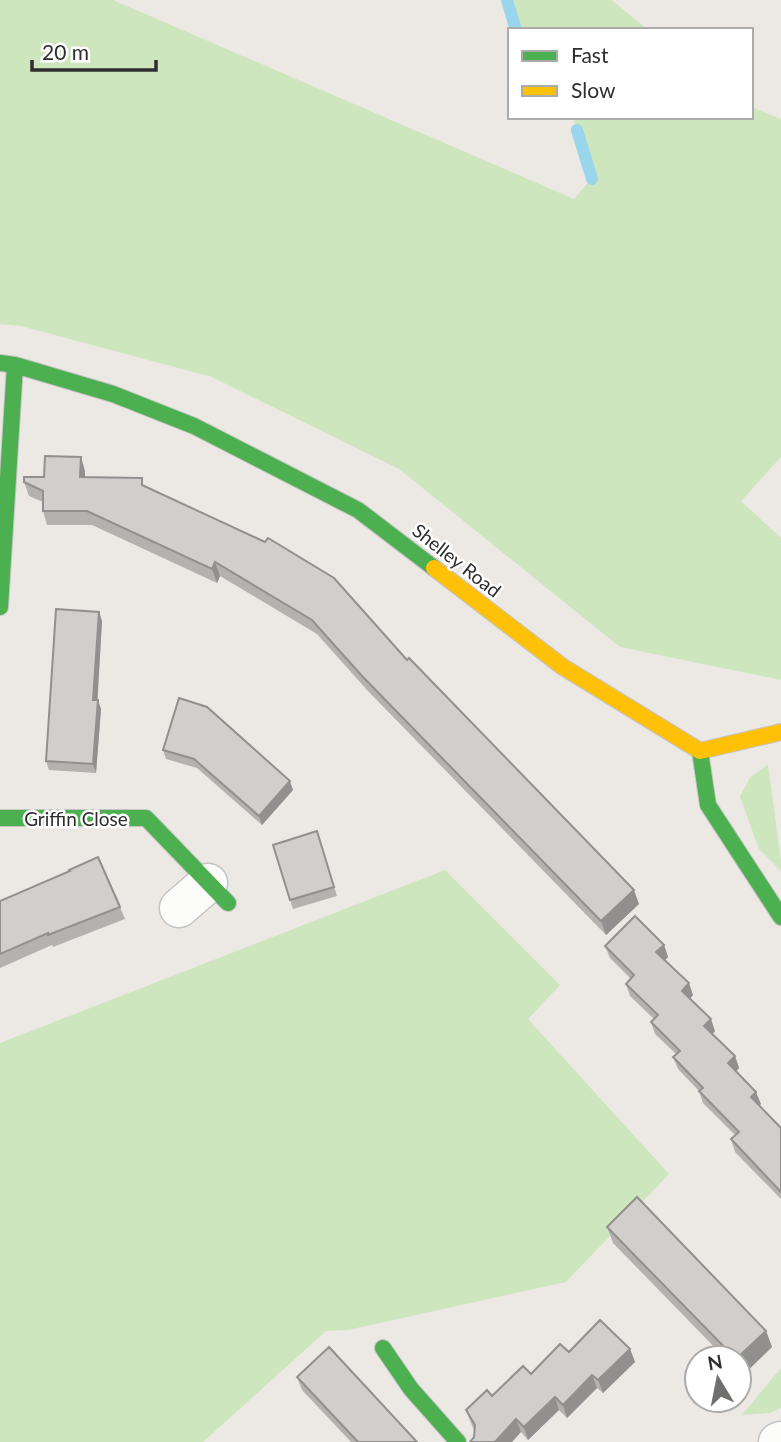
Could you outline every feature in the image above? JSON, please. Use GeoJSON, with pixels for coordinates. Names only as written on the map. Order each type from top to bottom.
{"type":"FeatureCollection","features":[{"type":"Feature","properties":{"kind":"street"},"geometry":{"type":"LineString","coordinates":[[0,607],[7,364]]}},
{"type":"Feature","properties":{"kind":"street","name":"Shelley Road"},"geometry":{"type":"LineString","coordinates":[[7,364],[113,394],[194,426],[358,510],[563,667],[700,751]]}},
{"type":"Feature","properties":{"kind":"street"},"geometry":{"type":"LineString","coordinates":[[781,732],[700,751],[708,805],[781,916]]}},
{"type":"Feature","properties":{"kind":"street","name":"Griffin Close"},"geometry":{"type":"LineString","coordinates":[[0,818],[146,818],[218,893],[179,908]]}},
{"type":"Feature","properties":{"kind":"street"},"geometry":{"type":"LineString","coordinates":[[383,1348],[411,1389],[458,1442]]}},
{"type":"Feature","properties":{"kind":"green space"},"geometry":{"type":"Polygon","coordinates":[[[0,0],[113,0],[574,199],[591,179],[574,119],[753,119],[753,108],[781,119],[781,457],[741,501],[781,538],[781,680],[620,647],[399,469],[212,377],[21,326],[0,324],[0,0]]]}},
{"type":"Feature","properties":{"kind":"green space"},"geometry":{"type":"Polygon","coordinates":[[[507,0],[612,0],[646,28],[515,28],[507,0]]]}},
{"type":"Feature","properties":{"kind":"green space"},"geometry":{"type":"Polygon","coordinates":[[[768,765],[781,871],[759,849],[740,797],[750,777],[768,765]]]}},
{"type":"Feature","properties":{"kind":"green space"},"geometry":{"type":"Polygon","coordinates":[[[445,870],[560,985],[528,1019],[669,1174],[566,1282],[348,1330],[326,1331],[203,1442],[0,1442],[0,1043],[445,870]]]}},
{"type":"Feature","properties":{"kind":"green space"},"geometry":{"type":"Polygon","coordinates":[[[781,1368],[781,1408],[770,1413],[742,1415],[753,1414],[753,1402],[781,1368]]]}},
{"type":"Feature","properties":{"kind":"building"},"geometry":{"type":"Polygon","coordinates":[[[45,456],[81,457],[80,477],[142,478],[142,485],[265,542],[268,538],[334,578],[407,660],[409,658],[634,890],[601,921],[362,676],[312,620],[215,562],[212,569],[87,511],[43,511],[43,491],[24,482],[24,477],[44,477],[45,456]]]}},
{"type":"Feature","properties":{"kind":"building"},"geometry":{"type":"Polygon","coordinates":[[[56,609],[99,612],[93,700],[98,700],[93,764],[46,761],[56,609]]]}},
{"type":"Feature","properties":{"kind":"building"},"geometry":{"type":"Polygon","coordinates":[[[179,698],[207,707],[290,781],[259,816],[194,759],[163,750],[179,698]]]}},
{"type":"Feature","properties":{"kind":"building"},"geometry":{"type":"Polygon","coordinates":[[[317,831],[334,887],[290,900],[273,845],[317,831]]]}},
{"type":"Feature","properties":{"kind":"building"},"geometry":{"type":"Polygon","coordinates":[[[98,857],[120,907],[0,954],[0,901],[98,857]]]}},
{"type":"Feature","properties":{"kind":"building"},"geometry":{"type":"Polygon","coordinates":[[[635,916],[664,945],[656,952],[689,983],[682,991],[711,1019],[704,1026],[735,1056],[728,1063],[756,1092],[751,1097],[781,1128],[781,1192],[731,1139],[739,1132],[699,1091],[703,1088],[673,1057],[680,1051],[651,1022],[658,1015],[626,984],[634,975],[605,946],[635,916]]]}},
{"type":"Feature","properties":{"kind":"building"},"geometry":{"type":"Polygon","coordinates":[[[637,1197],[766,1331],[752,1344],[721,1344],[607,1227],[637,1197]]]}},
{"type":"Feature","properties":{"kind":"building"},"geometry":{"type":"Polygon","coordinates":[[[600,1320],[630,1349],[598,1380],[592,1375],[563,1405],[555,1397],[524,1427],[516,1419],[495,1442],[470,1442],[474,1437],[475,1425],[466,1410],[487,1390],[492,1396],[523,1366],[531,1374],[560,1344],[569,1352],[600,1320]]]}},
{"type":"Feature","properties":{"kind":"building"},"geometry":{"type":"Polygon","coordinates":[[[329,1347],[417,1442],[358,1442],[297,1377],[329,1347]]]}},
{"type":"Feature","properties":{"kind":"waterway"},"geometry":{"type":"LineString","coordinates":[[507,0],[515,28]]}},
{"type":"Feature","properties":{"kind":"waterway"},"geometry":{"type":"LineString","coordinates":[[577,130],[592,179]]}},
{"type":"Feature","properties":{"kind":"traffic: fast"},"geometry":{"type":"LineString","coordinates":[[0,363],[113,394],[194,426],[358,510],[434,568]]}},
{"type":"Feature","properties":{"kind":"traffic: fast"},"geometry":{"type":"LineString","coordinates":[[0,607],[15,365]]}},
{"type":"Feature","properties":{"kind":"traffic: fast"},"geometry":{"type":"LineString","coordinates":[[700,751],[708,805],[781,917]]}},
{"type":"Feature","properties":{"kind":"traffic: fast"},"geometry":{"type":"LineString","coordinates":[[0,818],[146,818],[228,903]]}},
{"type":"Feature","properties":{"kind":"traffic: fast"},"geometry":{"type":"LineString","coordinates":[[383,1348],[411,1389],[458,1442]]}},
{"type":"Feature","properties":{"kind":"traffic: slow"},"geometry":{"type":"LineString","coordinates":[[434,568],[563,667],[700,751]]}},
{"type":"Feature","properties":{"kind":"traffic: slow"},"geometry":{"type":"LineString","coordinates":[[700,751],[781,732]]}}]}
